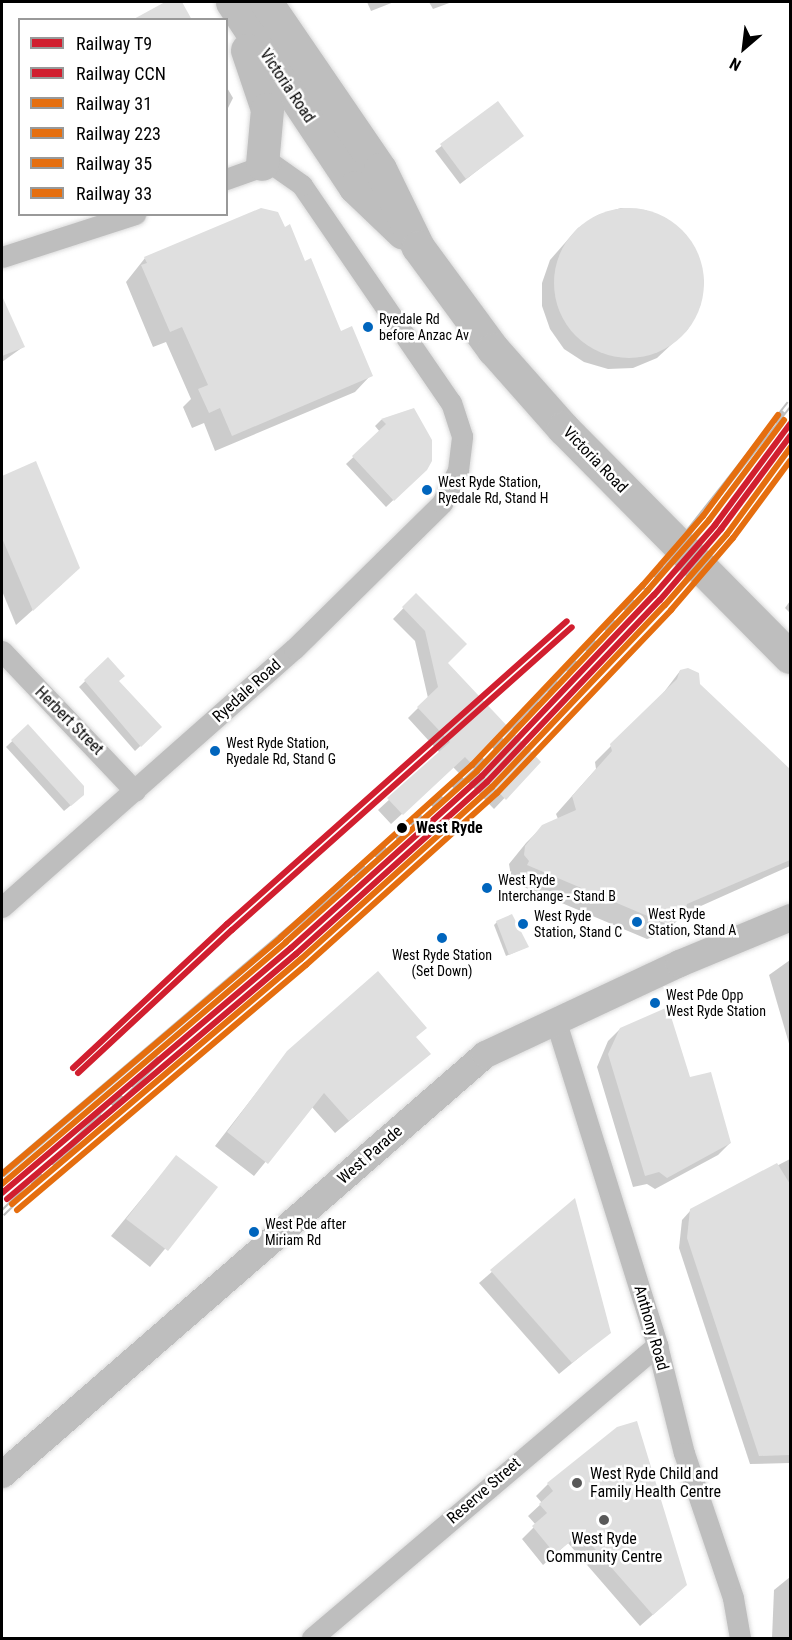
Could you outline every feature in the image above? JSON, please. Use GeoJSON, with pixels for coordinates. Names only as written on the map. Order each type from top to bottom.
{"type":"FeatureCollection","features":[{"type":"Feature","properties":{"kind":"highway","name":"Victoria Road"},"geometry":{"type":"LineString","coordinates":[[266,2],[380,169],[418,247]]}},
{"type":"Feature","properties":{"kind":"highway","name":"Victoria Road"},"geometry":{"type":"LineString","coordinates":[[233,5],[355,187],[418,247],[525,388],[790,657]]}},
{"type":"Feature","properties":{"kind":"highway"},"geometry":{"type":"LineString","coordinates":[[233,5],[267,109],[262,164]]}},
{"type":"Feature","properties":{"kind":"street","name":"Ryedale Road"},"geometry":{"type":"LineString","coordinates":[[2,907],[294,649],[442,503],[454,483],[461,451],[459,421],[451,403],[303,185],[286,170],[271,163],[262,164]]}},
{"type":"Feature","properties":{"kind":"street"},"geometry":{"type":"LineString","coordinates":[[228,178],[262,164]]}},
{"type":"Feature","properties":{"kind":"street"},"geometry":{"type":"LineString","coordinates":[[2,257],[129,216]]}},
{"type":"Feature","properties":{"kind":"street","name":"Herbert Street"},"geometry":{"type":"LineString","coordinates":[[2,652],[135,791]]}},
{"type":"Feature","properties":{"kind":"street","name":"West Parade"},"geometry":{"type":"LineString","coordinates":[[2,1474],[485,1054],[555,1019],[790,916]]}},
{"type":"Feature","properties":{"kind":"street","name":"Anthony Road"},"geometry":{"type":"LineString","coordinates":[[555,1019],[657,1345],[684,1453],[733,1598],[740,1638]]}},
{"type":"Feature","properties":{"kind":"street","name":"Reserve Street"},"geometry":{"type":"LineString","coordinates":[[312,1638],[657,1345]]}},
{"type":"Feature","properties":{"kind":"building"},"geometry":{"type":"Polygon","coordinates":[[[165,2],[182,2],[191,18],[136,18],[165,2]]]}},
{"type":"Feature","properties":{"kind":"building"},"geometry":{"type":"Polygon","coordinates":[[[498,101],[524,136],[466,179],[440,144],[498,101]]]}},
{"type":"Feature","properties":{"kind":"building"},"geometry":{"type":"Polygon","coordinates":[[[261,208],[278,212],[285,227],[290,224],[305,261],[311,258],[341,331],[352,326],[373,376],[232,436],[220,408],[209,413],[198,389],[208,385],[182,327],[170,332],[141,265],[147,263],[144,257],[261,208]]]}},
{"type":"Feature","properties":{"kind":"building"},"geometry":{"type":"Polygon","coordinates":[[[629,208],[658,213],[671,220],[682,230],[692,241],[699,254],[704,283],[699,312],[692,325],[682,336],[671,346],[658,353],[629,358],[600,353],[587,346],[576,336],[566,325],[559,312],[554,283],[559,254],[566,241],[576,230],[587,220],[600,213],[629,208]]]}},
{"type":"Feature","properties":{"kind":"building"},"geometry":{"type":"Polygon","coordinates":[[[2,296],[25,347],[2,356],[2,296]]]}},
{"type":"Feature","properties":{"kind":"building"},"geometry":{"type":"Polygon","coordinates":[[[414,408],[432,440],[432,461],[427,470],[394,501],[352,456],[386,424],[381,419],[414,408]]]}},
{"type":"Feature","properties":{"kind":"building"},"geometry":{"type":"Polygon","coordinates":[[[36,461],[80,568],[33,611],[2,538],[2,476],[36,461]]]}},
{"type":"Feature","properties":{"kind":"building"},"geometry":{"type":"Polygon","coordinates":[[[416,593],[467,644],[448,663],[541,762],[506,800],[465,757],[403,815],[387,798],[450,742],[417,707],[438,687],[425,631],[402,607],[416,593]]]}},
{"type":"Feature","properties":{"kind":"building"},"geometry":{"type":"Polygon","coordinates":[[[108,657],[125,676],[119,681],[162,727],[141,747],[84,680],[108,657]]]}},
{"type":"Feature","properties":{"kind":"building"},"geometry":{"type":"Polygon","coordinates":[[[688,668],[699,673],[700,684],[790,769],[790,860],[687,904],[684,917],[664,923],[527,865],[529,861],[524,855],[525,846],[542,825],[576,810],[572,796],[612,751],[610,744],[677,679],[680,670],[688,668]]]}},
{"type":"Feature","properties":{"kind":"building"},"geometry":{"type":"Polygon","coordinates":[[[28,724],[84,786],[84,795],[71,806],[11,740],[28,724]]]}},
{"type":"Feature","properties":{"kind":"building"},"geometry":{"type":"Polygon","coordinates":[[[512,914],[529,947],[509,955],[496,921],[512,914]]]}},
{"type":"Feature","properties":{"kind":"building"},"geometry":{"type":"Polygon","coordinates":[[[378,971],[427,1028],[416,1037],[431,1054],[349,1121],[324,1093],[268,1164],[227,1132],[287,1051],[378,971]]]}},
{"type":"Feature","properties":{"kind":"building"},"geometry":{"type":"Polygon","coordinates":[[[668,1007],[690,1077],[711,1072],[731,1143],[667,1178],[659,1172],[645,1176],[608,1054],[620,1028],[668,1007]]]}},
{"type":"Feature","properties":{"kind":"building"},"geometry":{"type":"Polygon","coordinates":[[[176,1155],[218,1187],[168,1251],[126,1219],[176,1155]]]}},
{"type":"Feature","properties":{"kind":"building"},"geometry":{"type":"Polygon","coordinates":[[[777,1163],[790,1184],[790,1455],[759,1456],[687,1238],[690,1209],[777,1163]]]}},
{"type":"Feature","properties":{"kind":"building"},"geometry":{"type":"Polygon","coordinates":[[[575,1198],[611,1333],[572,1363],[490,1270],[575,1198]]]}},
{"type":"Feature","properties":{"kind":"building","name":"West Ryde Community Centre"},"geometry":{"type":"Polygon","coordinates":[[[637,1421],[687,1585],[653,1615],[581,1533],[555,1554],[532,1526],[547,1513],[539,1504],[553,1491],[547,1483],[617,1427],[637,1421]]]}},
{"type":"Feature","properties":{"kind":"railway"},"geometry":{"type":"LineString","coordinates":[[2,1174],[401,834],[520,723],[645,587],[790,403]]}},
{"type":"Feature","properties":{"kind":"railway"},"geometry":{"type":"LineString","coordinates":[[2,1213],[160,1058]]}},
{"type":"Feature","properties":{"kind":"rail line","name":"35"},"geometry":{"type":"LineString","coordinates":[[2,1174],[281,937],[472,765],[643,585],[703,516],[778,415]]}},
{"type":"Feature","properties":{"kind":"rail line","name":"31"},"geometry":{"type":"LineString","coordinates":[[2,1184],[286,942],[477,771],[648,590],[709,520],[784,420]]}},
{"type":"Feature","properties":{"kind":"rail line","name":"T9"},"geometry":{"type":"LineString","coordinates":[[2,1193],[291,948],[482,776],[654,595],[715,525],[790,424]]}},
{"type":"Feature","properties":{"kind":"rail line","name":"CCN"},"geometry":{"type":"LineString","coordinates":[[7,1199],[296,954],[487,782],[660,600],[721,529],[790,436]]}},
{"type":"Feature","properties":{"kind":"rail line","name":"223"},"geometry":{"type":"LineString","coordinates":[[12,1204],[301,959],[492,787],[665,605],[727,534],[790,448]]}},
{"type":"Feature","properties":{"kind":"rail line","name":"33"},"geometry":{"type":"LineString","coordinates":[[17,1210],[306,965],[497,793],[671,610],[733,538],[790,461]]}},
{"type":"Feature","properties":{"kind":"rail line","name":"T9"},"geometry":{"type":"LineString","coordinates":[[73,1068],[227,924],[567,621]]}},
{"type":"Feature","properties":{"kind":"rail line","name":"CCN"},"geometry":{"type":"LineString","coordinates":[[78,1073],[232,930],[572,627]]}},
{"type":"Feature","properties":{"kind":"place","name":"Ryedale Rd before Anzac Av"},"geometry":{"type":"Point","coordinates":[368,327]}},
{"type":"Feature","properties":{"kind":"place","name":"West Ryde Station, Ryedale Rd, Stand H"},"geometry":{"type":"Point","coordinates":[427,490]}},
{"type":"Feature","properties":{"kind":"place","name":"West Ryde Station, Ryedale Rd, Stand G"},"geometry":{"type":"Point","coordinates":[215,751]}},
{"type":"Feature","properties":{"kind":"place","name":"West Ryde"},"geometry":{"type":"Point","coordinates":[402,828]}},
{"type":"Feature","properties":{"kind":"place","name":"West Ryde Interchange - Stand B"},"geometry":{"type":"Point","coordinates":[487,888]}},
{"type":"Feature","properties":{"kind":"place","name":"West Ryde Station, Stand A"},"geometry":{"type":"Point","coordinates":[637,922]}},
{"type":"Feature","properties":{"kind":"place","name":"West Ryde Station, Stand C"},"geometry":{"type":"Point","coordinates":[523,924]}},
{"type":"Feature","properties":{"kind":"place","name":"West Ryde Station (Set Down)"},"geometry":{"type":"Point","coordinates":[442,938]}},
{"type":"Feature","properties":{"kind":"place","name":"West Pde Opp West Ryde Station"},"geometry":{"type":"Point","coordinates":[655,1003]}},
{"type":"Feature","properties":{"kind":"place","name":"West Pde after Miriam Rd"},"geometry":{"type":"Point","coordinates":[254,1232]}},
{"type":"Feature","properties":{"kind":"place","name":"West Ryde Child and Family Health Centre"},"geometry":{"type":"Point","coordinates":[577,1483]}},
{"type":"Feature","properties":{"kind":"place","name":"West Ryde Community Centre"},"geometry":{"type":"Point","coordinates":[604,1520]}}]}
